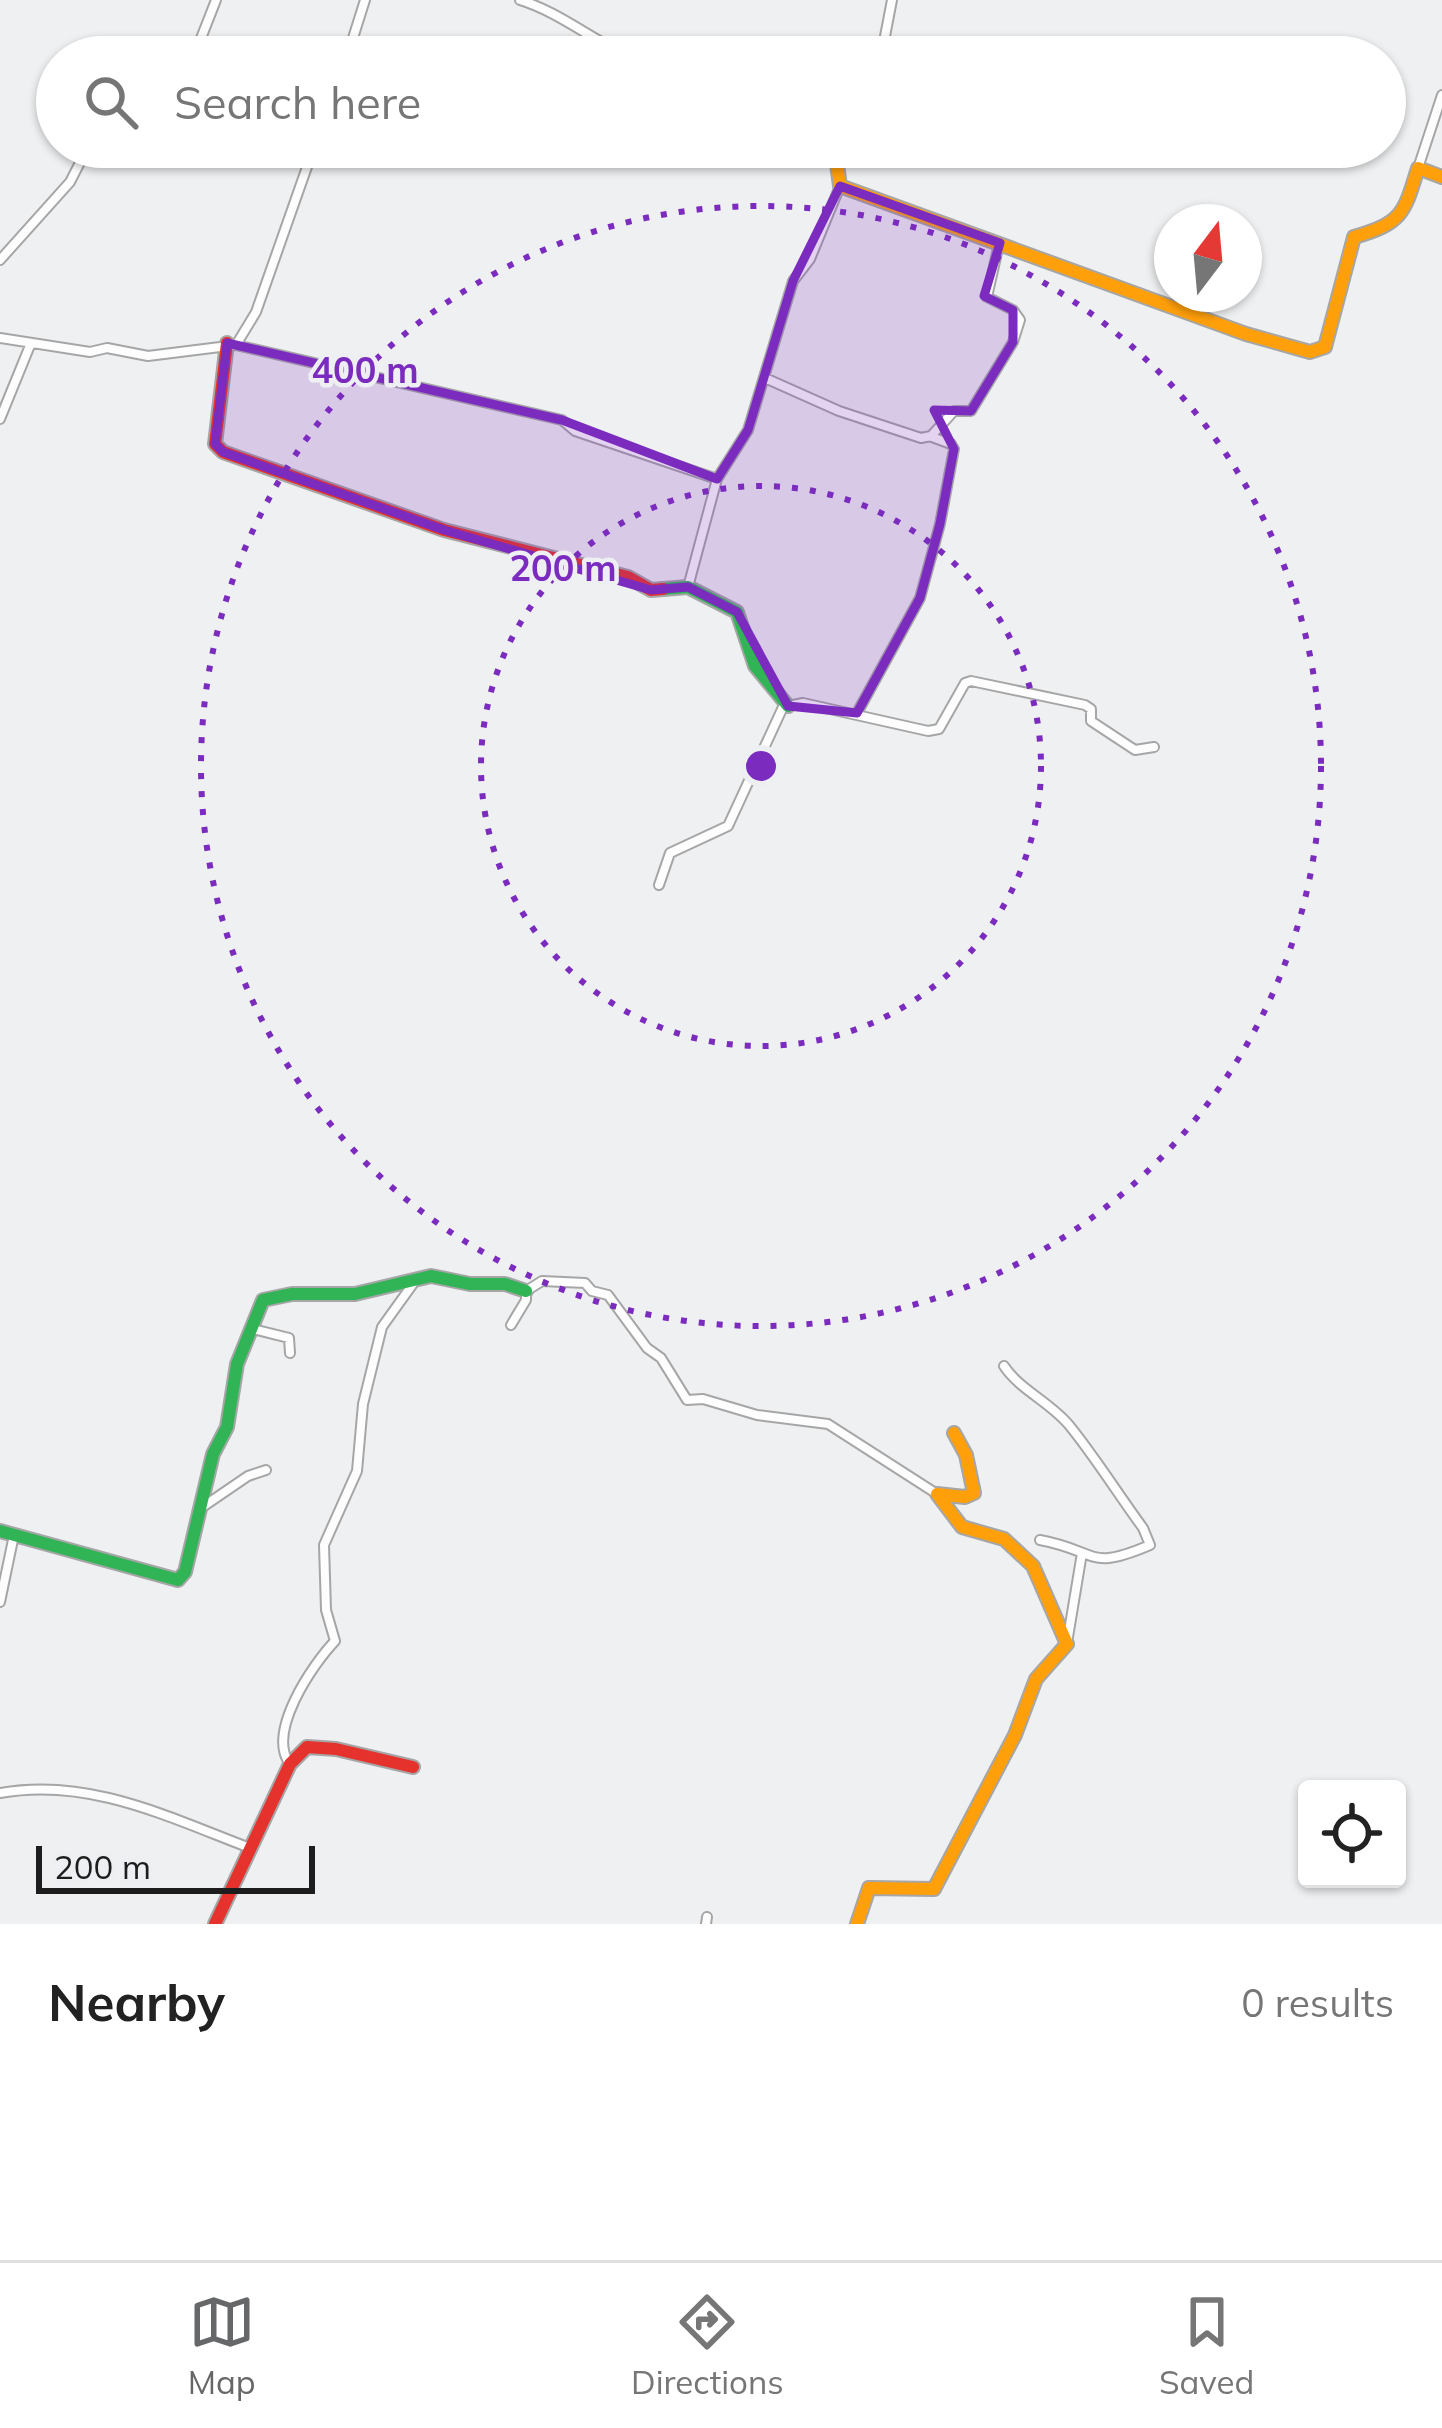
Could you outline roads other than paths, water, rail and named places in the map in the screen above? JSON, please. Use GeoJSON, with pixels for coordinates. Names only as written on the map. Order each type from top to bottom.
{"type":"FeatureCollection","features":[{"type":"Feature","properties":{"kind":"street"},"geometry":{"type":"LineString","coordinates":[[202,36],[216,0]]}},
{"type":"Feature","properties":{"kind":"street"},"geometry":{"type":"LineString","coordinates":[[354,36],[365,0]]}},
{"type":"Feature","properties":{"kind":"street"},"geometry":{"type":"LineString","coordinates":[[520,0],[542,7],[586,36]]}},
{"type":"Feature","properties":{"kind":"street"},"geometry":{"type":"LineString","coordinates":[[885,36],[892,0]]}},
{"type":"Feature","properties":{"kind":"street"},"geometry":{"type":"LineString","coordinates":[[840,186],[1246,334],[1310,352],[1324,346],[1354,237],[1394,226],[1403,216],[1442,95]]}},
{"type":"Feature","properties":{"kind":"street"},"geometry":{"type":"LineString","coordinates":[[0,260],[77,168]]}},
{"type":"Feature","properties":{"kind":"street"},"geometry":{"type":"LineString","coordinates":[[307,168],[256,312],[231,344],[215,444],[224,452],[444,530],[591,566],[651,590],[688,587],[737,612],[754,666],[788,706]]}},
{"type":"Feature","properties":{"kind":"street"},"geometry":{"type":"LineString","coordinates":[[688,587],[717,479],[748,430],[793,281],[810,260],[840,186],[838,168]]}},
{"type":"Feature","properties":{"kind":"street"},"geometry":{"type":"LineString","coordinates":[[1418,168],[1442,177]]}},
{"type":"Feature","properties":{"kind":"street"},"geometry":{"type":"LineString","coordinates":[[931,436],[954,411],[971,411],[1013,342],[1019,320],[1013,310],[987,298],[1000,243]]}},
{"type":"Feature","properties":{"kind":"street"},"geometry":{"type":"LineString","coordinates":[[0,338],[148,356],[231,344],[562,421],[575,431],[717,479]]}},
{"type":"Feature","properties":{"kind":"street"},"geometry":{"type":"LineString","coordinates":[[0,419],[31,343]]}},
{"type":"Feature","properties":{"kind":"street"},"geometry":{"type":"LineString","coordinates":[[765,378],[839,411],[921,438],[931,436],[954,449],[920,598],[857,713]]}},
{"type":"Feature","properties":{"kind":"street"},"geometry":{"type":"LineString","coordinates":[[658,885],[670,853],[728,826],[783,707],[803,703],[928,731],[939,729],[964,683],[971,680],[1084,705],[1102,731],[1136,750],[1154,746]]}},
{"type":"Feature","properties":{"kind":"street"},"geometry":{"type":"LineString","coordinates":[[0,1602],[7,1533],[178,1580],[185,1572],[213,1454],[227,1427],[237,1364],[263,1300],[292,1294],[355,1294],[448,1276],[470,1284],[505,1284],[526,1291]]}},
{"type":"Feature","properties":{"kind":"street"},"geometry":{"type":"LineString","coordinates":[[290,1764],[282,1753],[281,1738],[315,1662],[335,1641],[326,1610],[324,1545],[357,1471],[364,1404],[382,1327],[416,1280]]}},
{"type":"Feature","properties":{"kind":"street"},"geometry":{"type":"LineString","coordinates":[[526,1291],[542,1281],[585,1283],[592,1291],[608,1295],[647,1348],[661,1358],[688,1400],[704,1399],[757,1414],[828,1424],[937,1494],[962,1527],[1004,1539],[1033,1566],[1067,1644]]}},
{"type":"Feature","properties":{"kind":"street"},"geometry":{"type":"LineString","coordinates":[[511,1325],[526,1300],[526,1291]]}},
{"type":"Feature","properties":{"kind":"street"},"geometry":{"type":"LineString","coordinates":[[253,1329],[289,1339],[290,1354]]}},
{"type":"Feature","properties":{"kind":"street"},"geometry":{"type":"LineString","coordinates":[[1004,1366],[1012,1379],[1036,1392],[1070,1426],[1143,1528],[1150,1545],[1098,1561],[1071,1546],[1040,1540]]}},
{"type":"Feature","properties":{"kind":"street"},"geometry":{"type":"LineString","coordinates":[[937,1494],[964,1497],[974,1493],[966,1446],[955,1433]]}},
{"type":"Feature","properties":{"kind":"street"},"geometry":{"type":"LineString","coordinates":[[202,1506],[266,1470]]}},
{"type":"Feature","properties":{"kind":"street"},"geometry":{"type":"LineString","coordinates":[[857,1924],[869,1888],[934,1889],[1015,1735],[1036,1679],[1067,1644],[1082,1553]]}},
{"type":"Feature","properties":{"kind":"street"},"geometry":{"type":"LineString","coordinates":[[215,1924],[290,1764],[308,1747],[413,1767]]}},
{"type":"Feature","properties":{"kind":"street"},"geometry":{"type":"LineString","coordinates":[[0,1793],[37,1786],[75,1789],[147,1809],[251,1849]]}}]}
